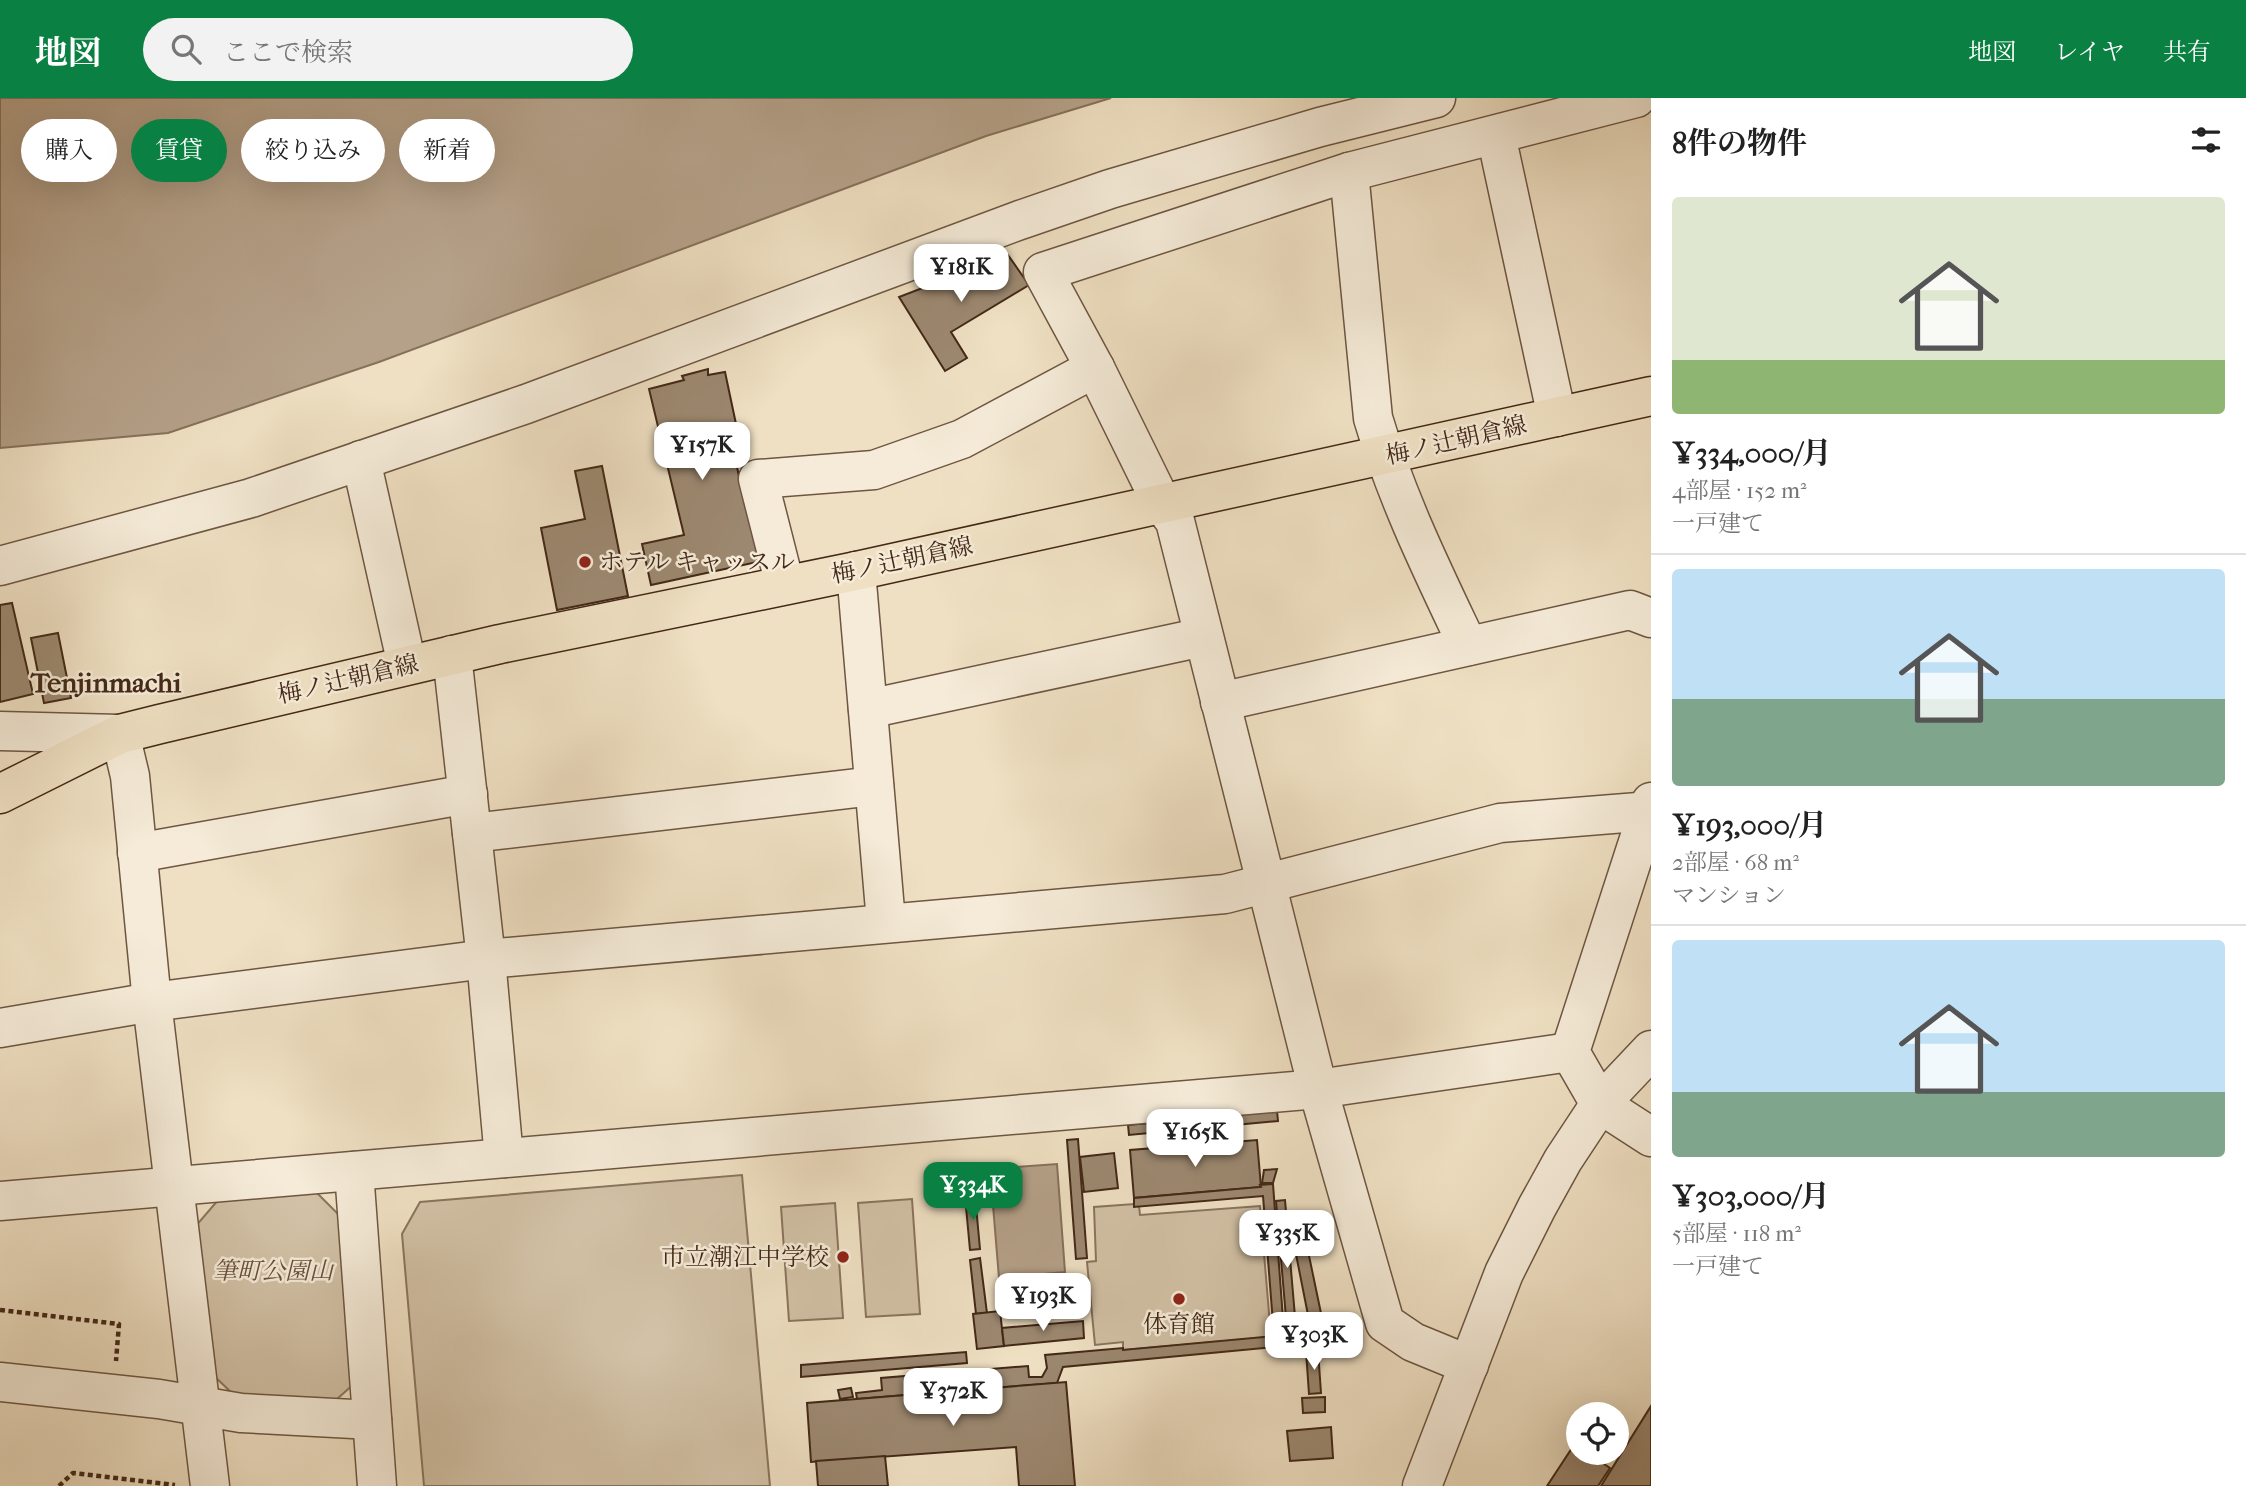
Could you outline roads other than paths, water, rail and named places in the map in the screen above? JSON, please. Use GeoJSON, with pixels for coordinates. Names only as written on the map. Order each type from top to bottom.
{"type":"FeatureCollection","features":[{"type":"Feature","properties":{"kind":"main road","name":"梅ノ辻朝倉線"},"geometry":{"type":"LineString","coordinates":[[0,793],[120,734],[452,655],[856,571],[1651,396]]}},
{"type":"Feature","properties":{"kind":"street"},"geometry":{"type":"LineString","coordinates":[[0,566],[251,498],[526,404],[1110,189],[1320,127],[1436,98]]}},
{"type":"Feature","properties":{"kind":"street"},"geometry":{"type":"LineString","coordinates":[[1469,1365],[1413,1342],[1385,1323],[1318,1089],[1174,521],[1162,504],[1095,368],[1043,272],[1349,172],[1636,98]]}},
{"type":"Feature","properties":{"kind":"street"},"geometry":{"type":"LineString","coordinates":[[1496,135],[1557,417]]}},
{"type":"Feature","properties":{"kind":"street"},"geometry":{"type":"LineString","coordinates":[[1349,172],[1373,418],[1411,528],[1468,646]]}},
{"type":"Feature","properties":{"kind":"street"},"geometry":{"type":"LineString","coordinates":[[785,585],[758,479],[874,470],[962,439],[1095,368]]}},
{"type":"Feature","properties":{"kind":"street"},"geometry":{"type":"LineString","coordinates":[[361,460],[407,665]]}},
{"type":"Feature","properties":{"kind":"street"},"geometry":{"type":"LineString","coordinates":[[856,571],[886,922]]}},
{"type":"Feature","properties":{"kind":"street"},"geometry":{"type":"LineString","coordinates":[[1220,702],[1630,610],[1651,618]]}},
{"type":"Feature","properties":{"kind":"street"},"geometry":{"type":"LineString","coordinates":[[868,709],[1203,637]]}},
{"type":"Feature","properties":{"kind":"street"},"geometry":{"type":"LineString","coordinates":[[452,655],[486,959],[504,1158]]}},
{"type":"Feature","properties":{"kind":"street"},"geometry":{"type":"LineString","coordinates":[[0,731],[120,734],[130,776],[152,1002],[210,1486]]}},
{"type":"Feature","properties":{"kind":"street"},"geometry":{"type":"LineString","coordinates":[[472,833],[874,786]]}},
{"type":"Feature","properties":{"kind":"street"},"geometry":{"type":"LineString","coordinates":[[137,853],[468,794]]}},
{"type":"Feature","properties":{"kind":"street"},"geometry":{"type":"LineString","coordinates":[[0,1028],[152,1002],[486,959],[1225,894],[1500,822],[1650,807],[1570,1052],[1600,1104],[1651,1137]]}},
{"type":"Feature","properties":{"kind":"street"},"geometry":{"type":"LineString","coordinates":[[1422,1486],[1504,1273],[1537,1207],[1563,1160],[1600,1104],[1651,1051]]}},
{"type":"Feature","properties":{"kind":"street"},"geometry":{"type":"LineString","coordinates":[[0,1201],[1318,1089],[1570,1052]]}},
{"type":"Feature","properties":{"kind":"street"},"geometry":{"type":"LineString","coordinates":[[354,1171],[377,1486]]}},
{"type":"Feature","properties":{"kind":"street"},"geometry":{"type":"LineString","coordinates":[[0,1382],[113,1394],[241,1413],[372,1420]]}},
{"type":"Feature","properties":{"kind":"place","name":"ホテル キャッスル"},"geometry":{"type":"Point","coordinates":[585,562]}},
{"type":"Feature","properties":{"kind":"place","name":"市立潮江中学校"},"geometry":{"type":"Point","coordinates":[843,1257]}},
{"type":"Feature","properties":{"kind":"place","name":"体育館"},"geometry":{"type":"Point","coordinates":[1179,1299]}},
{"type":"Feature","properties":{"kind":"district","name":"Tenjinmachi"},"geometry":{"type":"Point","coordinates":[106,682]}},
{"type":"Feature","properties":{"kind":"park label","name":"筆町公園山"},"geometry":{"type":"Point","coordinates":[273,1271]}}]}
